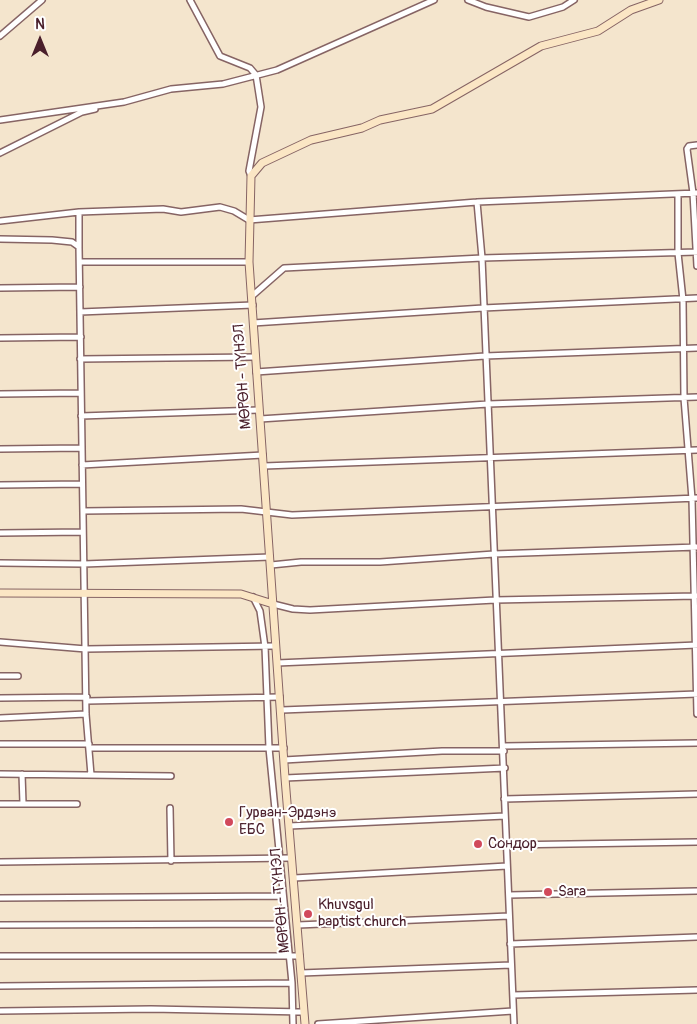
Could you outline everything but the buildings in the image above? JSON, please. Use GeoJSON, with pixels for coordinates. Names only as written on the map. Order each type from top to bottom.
{"type":"FeatureCollection","features":[{"type":"Feature","properties":{"kind":"street"},"geometry":{"type":"LineString","coordinates":[[0,36],[42,0]]}},
{"type":"Feature","properties":{"kind":"street"},"geometry":{"type":"LineString","coordinates":[[190,0],[220,56],[250,68],[256,75],[261,107],[249,171],[252,176],[262,163],[311,140],[362,128],[380,120],[432,109],[541,46],[598,31],[631,10],[659,0]]}},
{"type":"Feature","properties":{"kind":"street"},"geometry":{"type":"LineString","coordinates":[[0,153],[82,112],[171,90],[223,84],[277,70],[434,0]]}},
{"type":"Feature","properties":{"kind":"street"},"geometry":{"type":"LineString","coordinates":[[468,0],[486,7],[529,17],[563,7],[574,0]]}},
{"type":"Feature","properties":{"kind":"street"},"geometry":{"type":"LineString","coordinates":[[0,120],[114,104]]}},
{"type":"Feature","properties":{"kind":"street"},"geometry":{"type":"LineString","coordinates":[[696,144],[687,149],[695,193],[697,266]]}},
{"type":"Feature","properties":{"kind":"street","name":"МӨРӨН - ТҮНЭЛ"},"geometry":{"type":"LineString","coordinates":[[252,176],[249,262],[275,646],[282,710],[285,778],[305,1024]]}},
{"type":"Feature","properties":{"kind":"street"},"geometry":{"type":"LineString","coordinates":[[0,220],[79,212],[163,209],[180,212],[220,207],[234,211],[249,220],[476,202],[695,193]]}},
{"type":"Feature","properties":{"kind":"street"},"geometry":{"type":"LineString","coordinates":[[678,194],[678,252],[683,300],[684,398],[694,499],[697,714]]}},
{"type":"Feature","properties":{"kind":"street"},"geometry":{"type":"LineString","coordinates":[[476,202],[482,258],[500,703],[505,768],[504,799],[514,1024]]}},
{"type":"Feature","properties":{"kind":"street"},"geometry":{"type":"LineString","coordinates":[[79,212],[80,393],[86,714],[91,775]]}},
{"type":"Feature","properties":{"kind":"street"},"geometry":{"type":"LineString","coordinates":[[0,239],[72,242],[79,247]]}},
{"type":"Feature","properties":{"kind":"street"},"geometry":{"type":"LineString","coordinates":[[252,296],[284,268],[482,258],[696,252]]}},
{"type":"Feature","properties":{"kind":"street"},"geometry":{"type":"LineString","coordinates":[[80,262],[249,262]]}},
{"type":"Feature","properties":{"kind":"street"},"geometry":{"type":"LineString","coordinates":[[0,288],[80,287]]}},
{"type":"Feature","properties":{"kind":"street"},"geometry":{"type":"LineString","coordinates":[[253,323],[483,308],[697,298]]}},
{"type":"Feature","properties":{"kind":"street"},"geometry":{"type":"LineString","coordinates":[[80,312],[253,305]]}},
{"type":"Feature","properties":{"kind":"street"},"geometry":{"type":"LineString","coordinates":[[0,338],[81,337]]}},
{"type":"Feature","properties":{"kind":"street"},"geometry":{"type":"LineString","coordinates":[[256,372],[485,356],[697,348]]}},
{"type":"Feature","properties":{"kind":"street"},"geometry":{"type":"LineString","coordinates":[[80,359],[255,357]]}},
{"type":"Feature","properties":{"kind":"street"},"geometry":{"type":"LineString","coordinates":[[0,394],[80,393]]}},
{"type":"Feature","properties":{"kind":"street"},"geometry":{"type":"LineString","coordinates":[[260,419],[488,404],[697,397]]}},
{"type":"Feature","properties":{"kind":"street"},"geometry":{"type":"LineString","coordinates":[[81,416],[259,410]]}},
{"type":"Feature","properties":{"kind":"street"},"geometry":{"type":"LineString","coordinates":[[0,449],[81,448]]}},
{"type":"Feature","properties":{"kind":"street"},"geometry":{"type":"LineString","coordinates":[[264,466],[697,450]]}},
{"type":"Feature","properties":{"kind":"street"},"geometry":{"type":"LineString","coordinates":[[82,465],[263,455]]}},
{"type":"Feature","properties":{"kind":"street"},"geometry":{"type":"LineString","coordinates":[[0,485],[82,484]]}},
{"type":"Feature","properties":{"kind":"street"},"geometry":{"type":"LineString","coordinates":[[83,511],[241,509],[292,515],[694,499]]}},
{"type":"Feature","properties":{"kind":"street"},"geometry":{"type":"LineString","coordinates":[[0,533],[83,532]]}},
{"type":"Feature","properties":{"kind":"street"},"geometry":{"type":"LineString","coordinates":[[0,563],[380,562],[494,554],[695,547]]}},
{"type":"Feature","properties":{"kind":"street"},"geometry":{"type":"LineString","coordinates":[[0,592],[241,594],[293,609],[319,610],[496,600],[696,596]]}},
{"type":"Feature","properties":{"kind":"street"},"geometry":{"type":"LineString","coordinates":[[253,597],[260,611],[265,646],[270,748],[292,983],[293,1024]]}},
{"type":"Feature","properties":{"kind":"street"},"geometry":{"type":"LineString","coordinates":[[0,642],[86,649],[275,646]]}},
{"type":"Feature","properties":{"kind":"street"},"geometry":{"type":"LineString","coordinates":[[277,663],[696,645]]}},
{"type":"Feature","properties":{"kind":"street"},"geometry":{"type":"LineString","coordinates":[[0,676],[18,676]]}},
{"type":"Feature","properties":{"kind":"street"},"geometry":{"type":"LineString","coordinates":[[282,710],[697,694]]}},
{"type":"Feature","properties":{"kind":"street"},"geometry":{"type":"LineString","coordinates":[[0,698],[87,699],[280,696]]}},
{"type":"Feature","properties":{"kind":"street"},"geometry":{"type":"LineString","coordinates":[[0,718],[86,714]]}},
{"type":"Feature","properties":{"kind":"street"},"geometry":{"type":"LineString","coordinates":[[284,760],[504,748],[697,743]]}},
{"type":"Feature","properties":{"kind":"street"},"geometry":{"type":"LineString","coordinates":[[0,744],[284,748]]}},
{"type":"Feature","properties":{"kind":"street"},"geometry":{"type":"LineString","coordinates":[[285,778],[505,768]]}},
{"type":"Feature","properties":{"kind":"street"},"geometry":{"type":"LineString","coordinates":[[0,774],[171,776]]}},
{"type":"Feature","properties":{"kind":"street"},"geometry":{"type":"LineString","coordinates":[[22,774],[23,803]]}},
{"type":"Feature","properties":{"kind":"street"},"geometry":{"type":"LineString","coordinates":[[504,799],[697,794]]}},
{"type":"Feature","properties":{"kind":"street"},"geometry":{"type":"LineString","coordinates":[[0,804],[78,804]]}},
{"type":"Feature","properties":{"kind":"street"},"geometry":{"type":"LineString","coordinates":[[170,808],[171,861]]}},
{"type":"Feature","properties":{"kind":"street"},"geometry":{"type":"LineString","coordinates":[[289,826],[505,816]]}},
{"type":"Feature","properties":{"kind":"street"},"geometry":{"type":"LineString","coordinates":[[506,845],[697,842]]}},
{"type":"Feature","properties":{"kind":"street"},"geometry":{"type":"LineString","coordinates":[[0,862],[291,858]]}},
{"type":"Feature","properties":{"kind":"street"},"geometry":{"type":"LineString","coordinates":[[294,878],[507,866]]}},
{"type":"Feature","properties":{"kind":"street"},"geometry":{"type":"LineString","coordinates":[[508,895],[697,891]]}},
{"type":"Feature","properties":{"kind":"street"},"geometry":{"type":"LineString","coordinates":[[0,898],[283,896]]}},
{"type":"Feature","properties":{"kind":"street"},"geometry":{"type":"LineString","coordinates":[[298,925],[509,916]]}},
{"type":"Feature","properties":{"kind":"street"},"geometry":{"type":"LineString","coordinates":[[0,925],[285,924]]}},
{"type":"Feature","properties":{"kind":"street"},"geometry":{"type":"LineString","coordinates":[[510,944],[697,937]]}},
{"type":"Feature","properties":{"kind":"street"},"geometry":{"type":"LineString","coordinates":[[0,956],[300,956]]}},
{"type":"Feature","properties":{"kind":"street"},"geometry":{"type":"LineString","coordinates":[[301,973],[512,965]]}},
{"type":"Feature","properties":{"kind":"street"},"geometry":{"type":"LineString","coordinates":[[0,986],[292,983]]}},
{"type":"Feature","properties":{"kind":"street"},"geometry":{"type":"LineString","coordinates":[[513,995],[697,990]]}},
{"type":"Feature","properties":{"kind":"street"},"geometry":{"type":"LineString","coordinates":[[0,1011],[151,1009],[304,1012]]}},
{"type":"Feature","properties":{"kind":"street"},"geometry":{"type":"LineString","coordinates":[[318,1024],[513,1011]]}},
{"type":"Feature","properties":{"kind":"place","name":"Гурван-Эрдэнэ ЕБС"},"geometry":{"type":"Point","coordinates":[229,822]}},
{"type":"Feature","properties":{"kind":"place","name":"Сондор"},"geometry":{"type":"Point","coordinates":[478,844]}},
{"type":"Feature","properties":{"kind":"place","name":"Sara"},"geometry":{"type":"Point","coordinates":[548,892]}},
{"type":"Feature","properties":{"kind":"place","name":"Khuvsgul baptist church"},"geometry":{"type":"Point","coordinates":[308,914]}}]}
